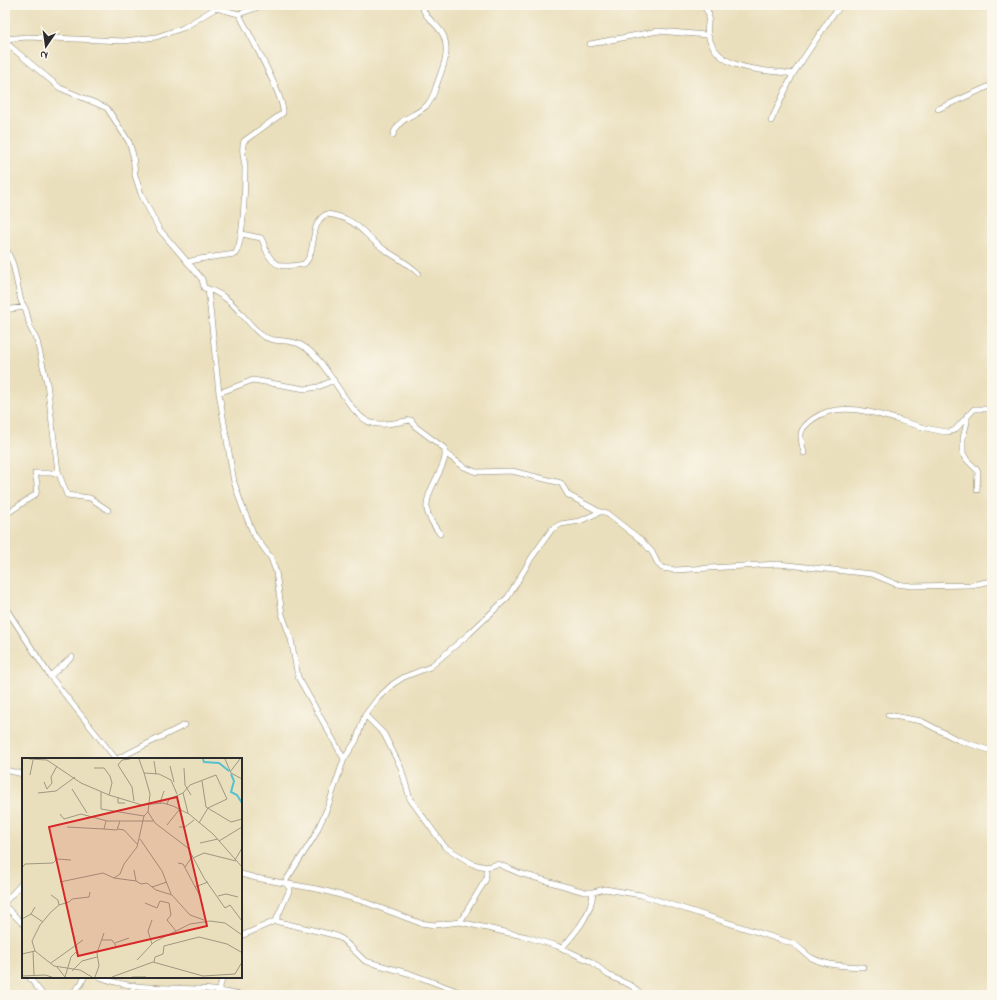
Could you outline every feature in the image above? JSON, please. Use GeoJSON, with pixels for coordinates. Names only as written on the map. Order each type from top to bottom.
{"type":"FeatureCollection","features":[{"type":"Feature","properties":{"kind":"street"},"geometry":{"type":"LineString","coordinates":[[5,39],[27,37],[124,41],[156,37],[183,28],[216,8],[239,14],[264,5]]}},
{"type":"Feature","properties":{"kind":"street"},"geometry":{"type":"LineString","coordinates":[[393,135],[396,126],[400,122],[427,105],[433,95],[444,67],[447,54],[445,39],[440,30],[424,12],[422,5]]}},
{"type":"Feature","properties":{"kind":"street"},"geometry":{"type":"LineString","coordinates":[[771,121],[793,74],[816,43],[832,17],[842,5]]}},
{"type":"Feature","properties":{"kind":"street"},"geometry":{"type":"LineString","coordinates":[[705,8],[709,14],[707,35],[719,54],[741,68],[793,74]]}},
{"type":"Feature","properties":{"kind":"street"},"geometry":{"type":"LineString","coordinates":[[187,262],[235,254],[242,234],[245,167],[242,145],[244,141],[279,118],[283,113],[284,108],[239,14]]}},
{"type":"Feature","properties":{"kind":"street"},"geometry":{"type":"LineString","coordinates":[[590,44],[658,31],[707,35]]}},
{"type":"Feature","properties":{"kind":"street"},"geometry":{"type":"LineString","coordinates":[[5,42],[60,88],[107,108],[129,142],[133,155],[135,175],[141,194],[159,229],[202,279],[204,288],[208,289],[219,393],[234,482],[254,535],[271,558],[276,572],[282,614],[291,639],[298,677],[344,758]]}},
{"type":"Feature","properties":{"kind":"street"},"geometry":{"type":"LineString","coordinates":[[938,109],[992,85]]}},
{"type":"Feature","properties":{"kind":"street"},"geometry":{"type":"LineString","coordinates":[[242,234],[262,238],[265,249],[277,264],[281,266],[304,264],[308,257],[320,219],[326,214],[334,214],[353,222],[384,250],[407,262],[418,273]]}},
{"type":"Feature","properties":{"kind":"street"},"geometry":{"type":"LineString","coordinates":[[5,246],[13,264],[21,301],[37,342],[47,383],[58,471],[68,496],[90,498],[108,510]]}},
{"type":"Feature","properties":{"kind":"street"},"geometry":{"type":"LineString","coordinates":[[204,288],[215,291],[225,297],[261,335],[269,340],[288,341],[301,345],[310,352],[334,380],[354,410],[368,422],[377,424],[411,420],[416,427],[444,448],[445,453],[441,468],[429,493],[427,509],[432,522],[440,534]]}},
{"type":"Feature","properties":{"kind":"street"},"geometry":{"type":"LineString","coordinates":[[5,310],[24,307]]}},
{"type":"Feature","properties":{"kind":"street"},"geometry":{"type":"LineString","coordinates":[[219,393],[253,380],[305,389],[318,387],[334,380]]}},
{"type":"Feature","properties":{"kind":"street"},"geometry":{"type":"LineString","coordinates":[[804,453],[800,436],[801,430],[820,414],[832,411],[849,409],[864,411],[949,432],[955,430],[974,409],[992,409]]}},
{"type":"Feature","properties":{"kind":"street"},"geometry":{"type":"LineString","coordinates":[[967,415],[962,446],[967,460],[978,471],[977,490]]}},
{"type":"Feature","properties":{"kind":"street"},"geometry":{"type":"LineString","coordinates":[[445,453],[464,467],[476,472],[512,471],[561,483],[568,495],[600,512],[607,513],[642,540],[662,568],[675,570],[778,564],[872,574],[896,584],[912,586],[971,585],[992,581]]}},
{"type":"Feature","properties":{"kind":"street"},"geometry":{"type":"LineString","coordinates":[[5,515],[36,494],[37,484],[35,472],[52,473],[58,471]]}},
{"type":"Feature","properties":{"kind":"street"},"geometry":{"type":"LineString","coordinates":[[285,882],[314,837],[327,809],[344,758],[356,741],[366,715],[384,691],[404,677],[430,667],[470,633],[508,597],[532,557],[552,529],[557,525],[580,521],[600,512]]}},
{"type":"Feature","properties":{"kind":"street"},"geometry":{"type":"LineString","coordinates":[[5,608],[50,676],[115,758]]}},
{"type":"Feature","properties":{"kind":"street"},"geometry":{"type":"LineString","coordinates":[[50,676],[72,657]]}},
{"type":"Feature","properties":{"kind":"street"},"geometry":{"type":"LineString","coordinates":[[366,715],[384,734],[401,768],[410,800],[444,847],[473,864],[486,867],[498,864],[519,873],[586,892],[605,889],[641,895],[795,944],[811,958],[842,966],[863,967]]}},
{"type":"Feature","properties":{"kind":"street"},"geometry":{"type":"LineString","coordinates":[[888,715],[921,721],[958,740],[992,751]]}},
{"type":"Feature","properties":{"kind":"street"},"geometry":{"type":"LineString","coordinates":[[118,758],[185,725]]}},
{"type":"Feature","properties":{"kind":"street"},"geometry":{"type":"LineString","coordinates":[[5,770],[22,774]]}},
{"type":"Feature","properties":{"kind":"street"},"geometry":{"type":"LineString","coordinates":[[460,922],[486,879],[486,867]]}},
{"type":"Feature","properties":{"kind":"street"},"geometry":{"type":"LineString","coordinates":[[242,874],[322,890],[362,901],[420,923],[435,925],[460,922],[527,937],[562,948],[592,962],[608,975],[632,986],[641,995]]}},
{"type":"Feature","properties":{"kind":"street"},"geometry":{"type":"LineString","coordinates":[[275,921],[290,889],[285,882]]}},
{"type":"Feature","properties":{"kind":"street"},"geometry":{"type":"LineString","coordinates":[[5,902],[22,883]]}},
{"type":"Feature","properties":{"kind":"street"},"geometry":{"type":"LineString","coordinates":[[562,948],[581,925],[592,901],[593,892]]}},
{"type":"Feature","properties":{"kind":"street"},"geometry":{"type":"LineString","coordinates":[[5,906],[22,923]]}},
{"type":"Feature","properties":{"kind":"street"},"geometry":{"type":"LineString","coordinates":[[242,936],[275,921],[338,937],[346,942],[365,961],[411,974],[468,995]]}},
{"type":"Feature","properties":{"kind":"street"},"geometry":{"type":"LineString","coordinates":[[30,978],[42,995]]}},
{"type":"Feature","properties":{"kind":"street"},"geometry":{"type":"LineString","coordinates":[[71,995],[81,984],[84,978]]}},
{"type":"Feature","properties":{"kind":"street"},"geometry":{"type":"LineString","coordinates":[[103,978],[113,982],[134,985],[240,995]]}},
{"type":"Feature","properties":{"kind":"street"},"geometry":{"type":"LineString","coordinates":[[218,993],[223,978]]}},
{"type":"Feature","properties":{"kind":"street"},"geometry":{"type":"LineString","coordinates":[[130,995],[134,985]]}}]}
